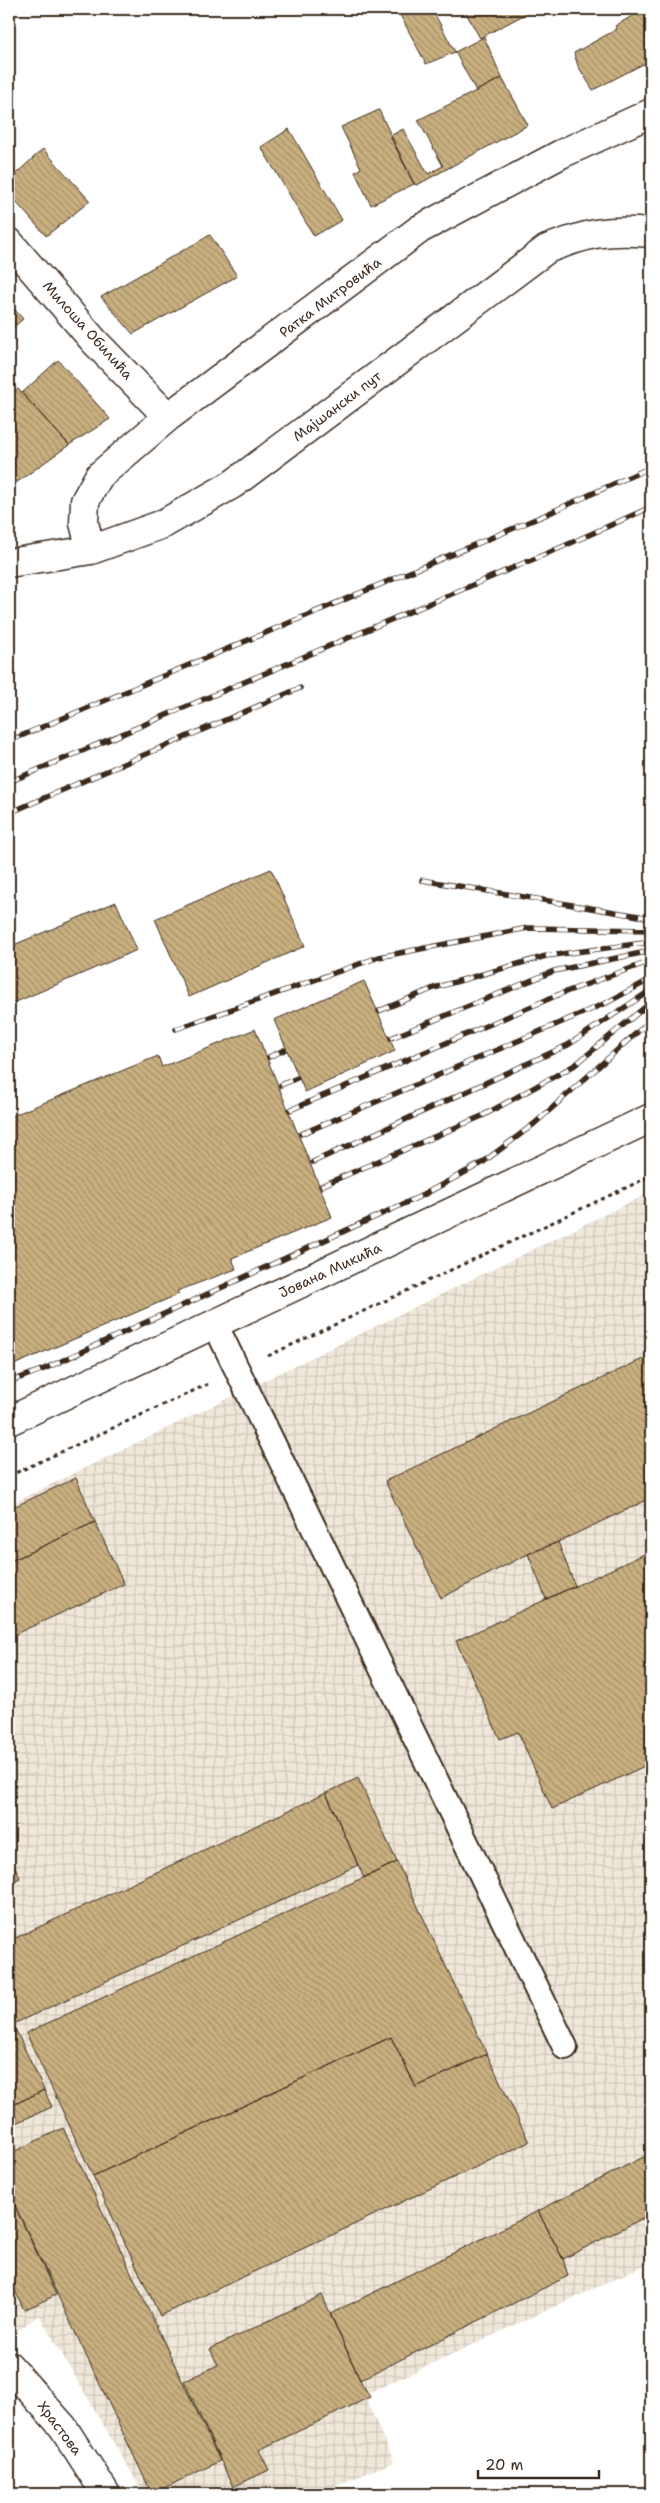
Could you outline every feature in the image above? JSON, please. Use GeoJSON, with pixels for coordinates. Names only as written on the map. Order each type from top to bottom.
{"type":"FeatureCollection","features":[{"type":"Feature","properties":{"kind":"street","name":"Ратка Митровића"},"geometry":{"type":"LineString","coordinates":[[91,550],[84,523],[85,501],[94,484],[99,476],[168,417],[420,229],[561,154],[651,112]]}},
{"type":"Feature","properties":{"kind":"street","name":"Мајшански пут"},"geometry":{"type":"LineString","coordinates":[[9,562],[91,550],[163,524],[233,484],[547,249],[581,236],[614,230],[651,233]]}},
{"type":"Feature","properties":{"kind":"street","name":"Милоша Обилића"},"geometry":{"type":"LineString","coordinates":[[9,242],[94,340],[168,417]]}},
{"type":"Feature","properties":{"kind":"street","name":"Јована Микића"},"geometry":{"type":"LineString","coordinates":[[9,1421],[651,1118]]}},
{"type":"Feature","properties":{"kind":"street","name":"Храстова"},"geometry":{"type":"LineString","coordinates":[[9,2366],[63,2428],[106,2494]]}},
{"type":"Feature","properties":{"kind":"lane"},"geometry":{"type":"LineString","coordinates":[[215,1324],[565,2046]]}},
{"type":"Feature","properties":{"kind":"path"},"geometry":{"type":"LineString","coordinates":[[9,1476],[651,1176]]}},
{"type":"Feature","properties":{"kind":"shaded area"},"geometry":{"type":"Polygon","coordinates":[[[651,1192],[651,2262],[364,2395],[394,2462],[316,2494],[144,2494],[39,2315],[13,2334],[9,2329],[9,1505],[651,1192]]]}},
{"type":"Feature","properties":{"kind":"building"},"geometry":{"type":"Polygon","coordinates":[[[397,9],[432,9],[455,52],[426,64],[397,9]]]}},
{"type":"Feature","properties":{"kind":"building"},"geometry":{"type":"Polygon","coordinates":[[[473,9],[535,9],[480,38],[466,13],[473,9]]]}},
{"type":"Feature","properties":{"kind":"building"},"geometry":{"type":"Polygon","coordinates":[[[644,9],[651,24],[651,60],[593,90],[578,66],[574,53],[617,29],[615,26],[644,9]]]}},
{"type":"Feature","properties":{"kind":"building"},"geometry":{"type":"Polygon","coordinates":[[[484,37],[502,78],[476,91],[455,52],[484,37]]]}},
{"type":"Feature","properties":{"kind":"building"},"geometry":{"type":"Polygon","coordinates":[[[502,78],[528,125],[417,185],[414,184],[390,136],[403,129],[428,174],[443,166],[418,120],[502,78]]]}},
{"type":"Feature","properties":{"kind":"building"},"geometry":{"type":"Polygon","coordinates":[[[379,110],[414,184],[371,205],[355,172],[361,168],[341,127],[379,110]]]}},
{"type":"Feature","properties":{"kind":"building"},"geometry":{"type":"Polygon","coordinates":[[[289,129],[342,220],[314,236],[261,147],[289,129]]]}},
{"type":"Feature","properties":{"kind":"building"},"geometry":{"type":"Polygon","coordinates":[[[43,149],[90,201],[46,236],[9,194],[9,180],[43,149]]]}},
{"type":"Feature","properties":{"kind":"building"},"geometry":{"type":"Polygon","coordinates":[[[210,235],[237,276],[133,334],[101,297],[210,235]]]}},
{"type":"Feature","properties":{"kind":"building"},"geometry":{"type":"Polygon","coordinates":[[[9,303],[23,319],[9,331],[9,303]]]}},
{"type":"Feature","properties":{"kind":"building"},"geometry":{"type":"Polygon","coordinates":[[[58,360],[110,419],[69,445],[22,393],[58,360]]]}},
{"type":"Feature","properties":{"kind":"building"},"geometry":{"type":"Polygon","coordinates":[[[18,389],[69,445],[9,488],[9,395],[18,389]]]}},
{"type":"Feature","properties":{"kind":"building"},"geometry":{"type":"Polygon","coordinates":[[[271,869],[305,946],[189,997],[155,919],[271,869]]]}},
{"type":"Feature","properties":{"kind":"building"},"geometry":{"type":"Polygon","coordinates":[[[116,902],[137,950],[9,1005],[9,947],[116,902]]]}},
{"type":"Feature","properties":{"kind":"building"},"geometry":{"type":"Polygon","coordinates":[[[364,981],[395,1051],[305,1092],[274,1020],[364,981]]]}},
{"type":"Feature","properties":{"kind":"building"},"geometry":{"type":"Polygon","coordinates":[[[255,1029],[332,1217],[232,1258],[236,1269],[177,1291],[179,1294],[9,1367],[9,1117],[158,1056],[162,1067],[255,1029]]]}},
{"type":"Feature","properties":{"kind":"building"},"geometry":{"type":"Polygon","coordinates":[[[651,1355],[651,1498],[558,1542],[528,1554],[441,1598],[385,1481],[651,1355]]]}},
{"type":"Feature","properties":{"kind":"building"},"geometry":{"type":"Polygon","coordinates":[[[76,1478],[95,1522],[9,1562],[9,1509],[76,1478]]]}},
{"type":"Feature","properties":{"kind":"building"},"geometry":{"type":"Polygon","coordinates":[[[95,1522],[124,1584],[9,1637],[9,1562],[95,1522]]]}},
{"type":"Feature","properties":{"kind":"building"},"geometry":{"type":"Polygon","coordinates":[[[558,1542],[575,1586],[546,1599],[528,1554],[558,1542]]]}},
{"type":"Feature","properties":{"kind":"building"},"geometry":{"type":"Polygon","coordinates":[[[651,1551],[651,1763],[552,1809],[518,1732],[500,1739],[456,1641],[651,1551]]]}},
{"type":"Feature","properties":{"kind":"building"},"geometry":{"type":"Polygon","coordinates":[[[358,1778],[397,1862],[364,1878],[326,1793],[358,1778]]]}},
{"type":"Feature","properties":{"kind":"building"},"geometry":{"type":"Polygon","coordinates":[[[326,1793],[358,1865],[9,2026],[9,1941],[326,1793]]]}},
{"type":"Feature","properties":{"kind":"building"},"geometry":{"type":"Polygon","coordinates":[[[9,1853],[20,1878],[9,1884],[9,1853]]]}},
{"type":"Feature","properties":{"kind":"building"},"geometry":{"type":"Polygon","coordinates":[[[397,1862],[487,2054],[416,2087],[391,2037],[93,2176],[26,2033],[397,1862]]]}},
{"type":"Feature","properties":{"kind":"building"},"geometry":{"type":"Polygon","coordinates":[[[13,2024],[44,2090],[9,2107],[9,2026],[13,2024]]]}},
{"type":"Feature","properties":{"kind":"building"},"geometry":{"type":"Polygon","coordinates":[[[391,2037],[416,2087],[487,2054],[529,2142],[160,2316],[93,2176],[391,2037]]]}},
{"type":"Feature","properties":{"kind":"building"},"geometry":{"type":"Polygon","coordinates":[[[44,2090],[52,2107],[9,2126],[9,2107],[44,2090]]]}},
{"type":"Feature","properties":{"kind":"building"},"geometry":{"type":"Polygon","coordinates":[[[63,2128],[220,2461],[152,2494],[9,2193],[9,2154],[63,2128]]]}},
{"type":"Feature","properties":{"kind":"building"},"geometry":{"type":"Polygon","coordinates":[[[651,2153],[651,2214],[563,2259],[538,2211],[651,2153]]]}},
{"type":"Feature","properties":{"kind":"building"},"geometry":{"type":"Polygon","coordinates":[[[9,2193],[56,2295],[24,2310],[9,2277],[9,2193]]]}},
{"type":"Feature","properties":{"kind":"building"},"geometry":{"type":"Polygon","coordinates":[[[538,2211],[563,2259],[568,2276],[360,2380],[330,2314],[538,2211]]]}},
{"type":"Feature","properties":{"kind":"building"},"geometry":{"type":"Polygon","coordinates":[[[322,2295],[360,2380],[370,2397],[259,2450],[269,2470],[233,2487],[184,2381],[218,2365],[210,2349],[322,2295]]]}},
{"type":"Feature","properties":{"kind":"railway"},"geometry":{"type":"LineString","coordinates":[[9,741],[545,515],[651,467]]}},
{"type":"Feature","properties":{"kind":"railway"},"geometry":{"type":"LineString","coordinates":[[9,782],[562,547],[651,507]]}},
{"type":"Feature","properties":{"kind":"railway"},"geometry":{"type":"LineString","coordinates":[[9,813],[300,688]]}},
{"type":"Feature","properties":{"kind":"railway"},"geometry":{"type":"LineString","coordinates":[[422,880],[651,918]]}},
{"type":"Feature","properties":{"kind":"railway"},"geometry":{"type":"LineString","coordinates":[[176,1029],[379,957],[528,928],[651,930]]}},
{"type":"Feature","properties":{"kind":"railway"},"geometry":{"type":"LineString","coordinates":[[379,1011],[434,988],[546,956],[651,942]]}},
{"type":"Feature","properties":{"kind":"railway"},"geometry":{"type":"LineString","coordinates":[[391,1038],[554,971],[651,951]]}},
{"type":"Feature","properties":{"kind":"railway"},"geometry":{"type":"LineString","coordinates":[[290,1110],[560,994],[651,961]]}},
{"type":"Feature","properties":{"kind":"railway"},"geometry":{"type":"LineString","coordinates":[[301,1134],[606,1003],[651,979]]}},
{"type":"Feature","properties":{"kind":"railway"},"geometry":{"type":"LineString","coordinates":[[313,1162],[568,1045],[651,990]]}},
{"type":"Feature","properties":{"kind":"railway"},"geometry":{"type":"LineString","coordinates":[[321,1186],[482,1116],[575,1065],[651,1002]]}},
{"type":"Feature","properties":{"kind":"railway"},"geometry":{"type":"LineString","coordinates":[[9,1382],[44,1369],[423,1195],[482,1163],[534,1124],[651,1020]]}},
{"type":"Feature","properties":{"kind":"railway"},"geometry":{"type":"LineString","coordinates":[[269,1057],[284,1050]]}},
{"type":"Feature","properties":{"kind":"railway"},"geometry":{"type":"LineString","coordinates":[[281,1085],[297,1078]]}}]}
